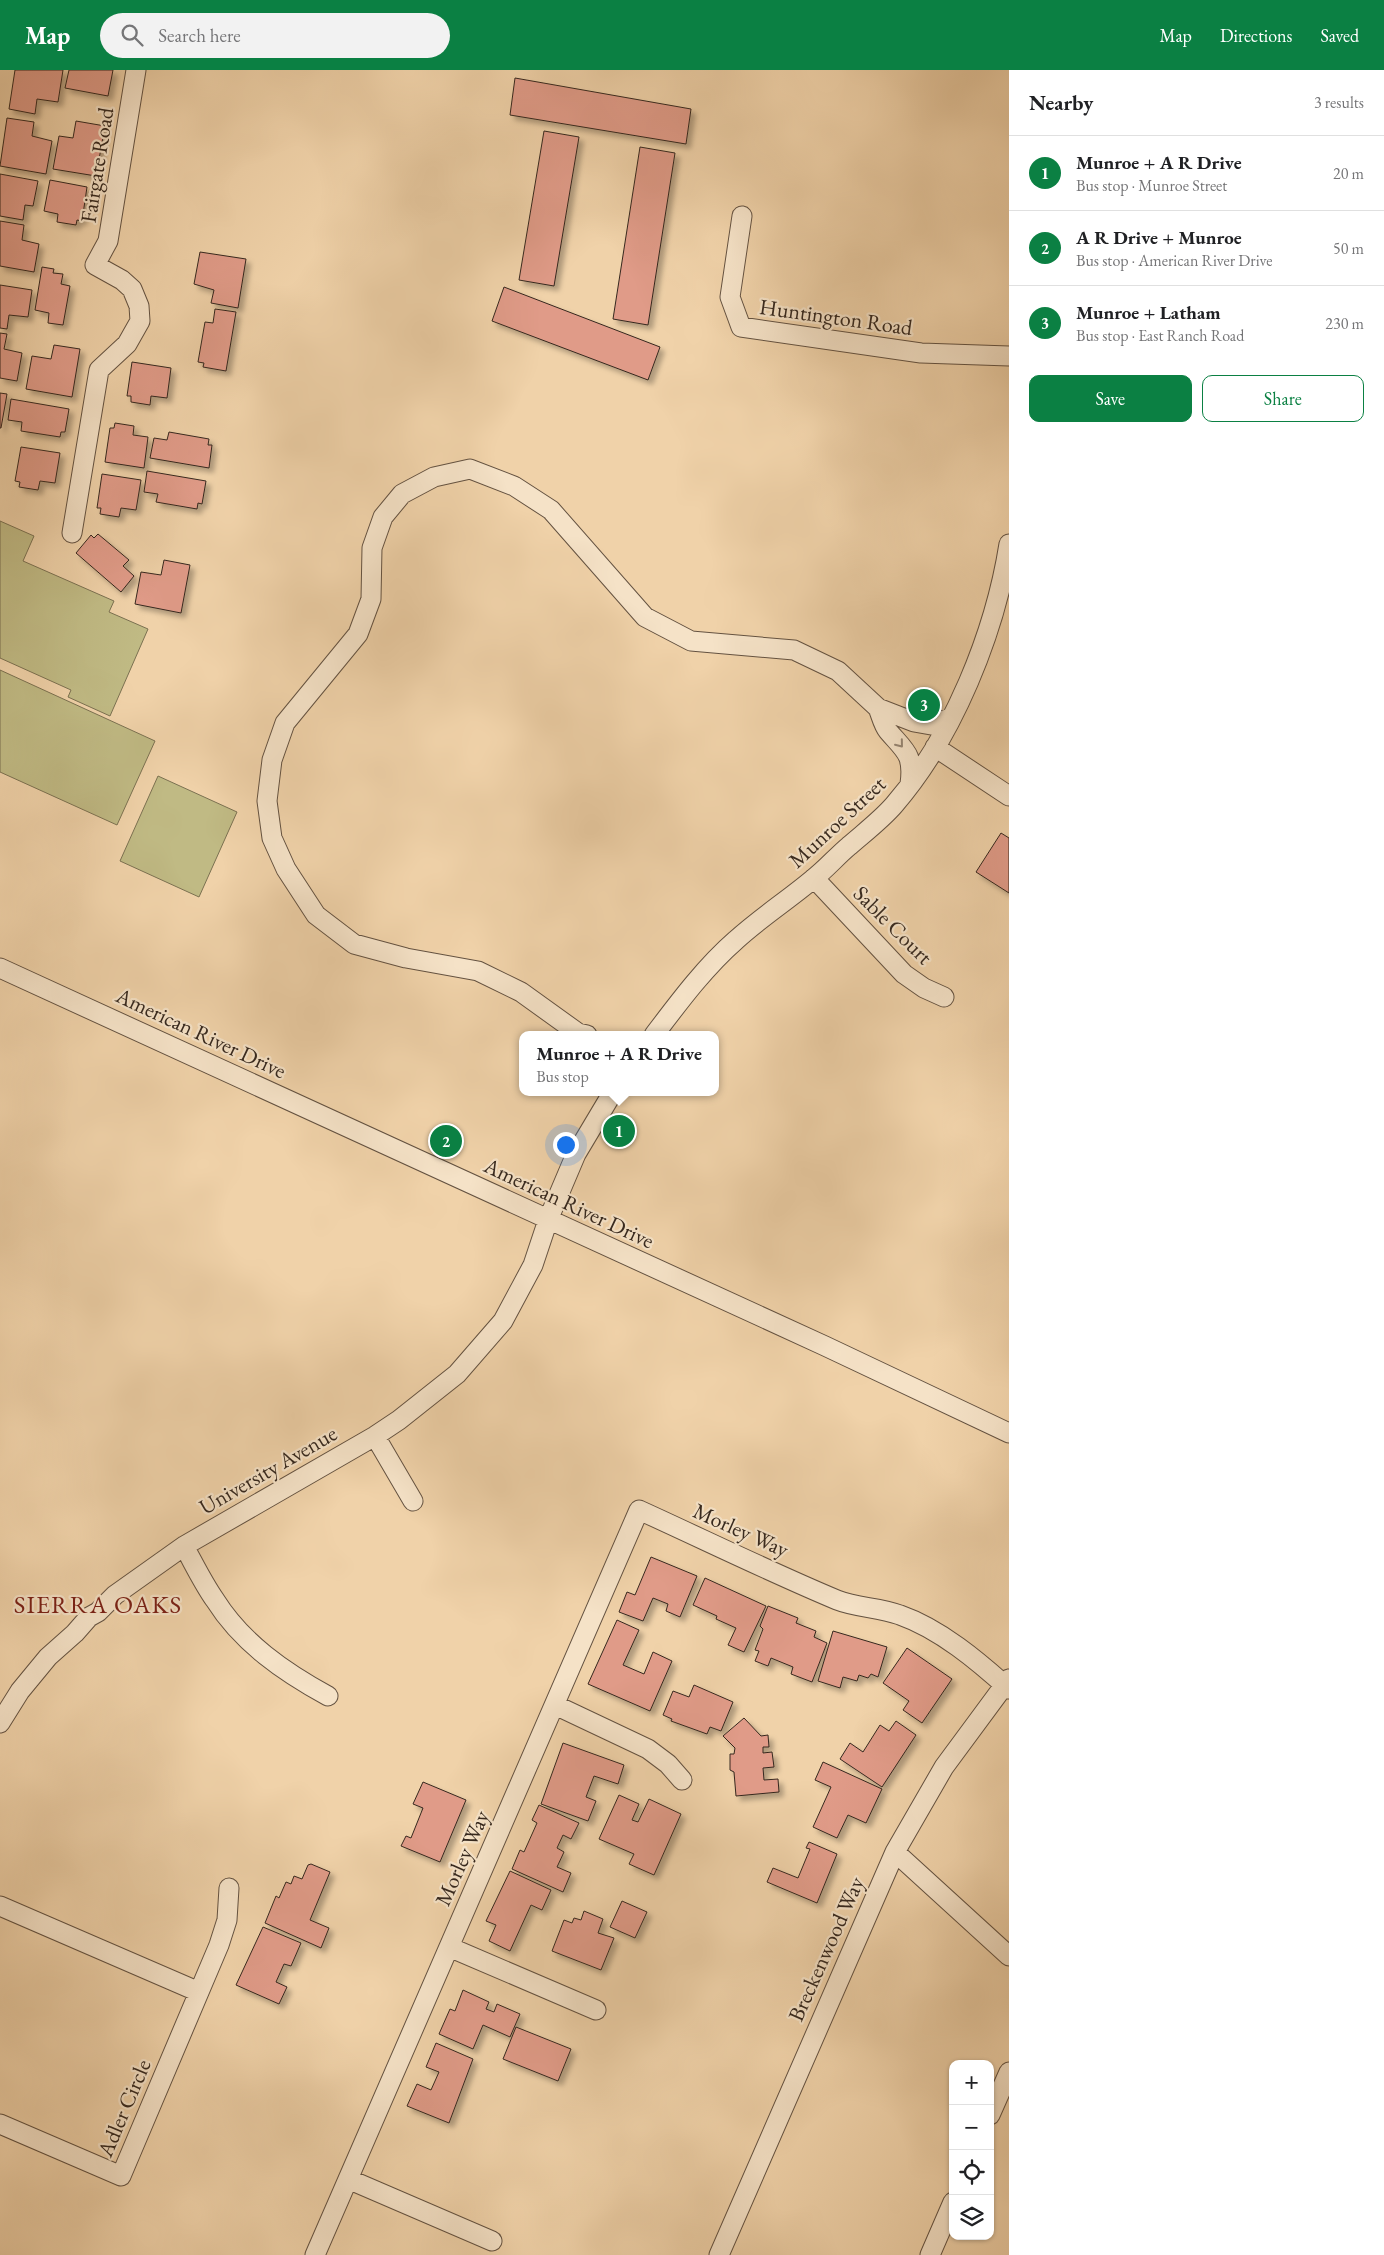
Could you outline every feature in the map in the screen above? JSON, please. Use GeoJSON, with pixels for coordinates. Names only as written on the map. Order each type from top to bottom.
{"type":"FeatureCollection","features":[{"type":"Feature","properties":{"kind":"street","name":"Fairgate Road"},"geometry":{"type":"LineString","coordinates":[[72,533],[99,370],[127,344],[140,321],[139,306],[132,289],[122,280],[95,265],[108,241],[136,70]]}},
{"type":"Feature","properties":{"kind":"street","name":"Huntington Road"},"geometry":{"type":"LineString","coordinates":[[742,216],[730,296],[740,327],[921,352],[1009,356]]}},
{"type":"Feature","properties":{"kind":"street"},"geometry":{"type":"LineString","coordinates":[[577,1031],[521,992],[478,971],[406,958],[354,944],[316,915],[286,870],[272,838],[267,801],[272,760],[285,723],[358,634],[370,599],[372,548],[383,517],[402,494],[434,477],[470,468],[514,486],[552,510],[641,615],[691,641],[794,650],[838,671],[878,708],[914,722],[931,725],[950,718]]}},
{"type":"Feature","properties":{"kind":"street","name":"Munroe Street"},"geometry":{"type":"LineString","coordinates":[[657,1031],[671,1012],[735,940],[814,878],[872,828],[894,805],[910,784],[935,747],[950,718],[981,647],[998,600],[1009,544]]}},
{"type":"Feature","properties":{"kind":"street"},"geometry":{"type":"LineString","coordinates":[[878,708],[886,729],[909,755],[912,768],[910,784]]}},
{"type":"Feature","properties":{"kind":"street"},"geometry":{"type":"LineString","coordinates":[[935,747],[1009,796]]}},
{"type":"Feature","properties":{"kind":"street","name":"Sable Court"},"geometry":{"type":"LineString","coordinates":[[814,878],[904,974],[924,988],[944,997]]}},
{"type":"Feature","properties":{"kind":"street","name":"American River Drive"},"geometry":{"type":"LineString","coordinates":[[0,968],[825,1346],[1009,1433]]}},
{"type":"Feature","properties":{"kind":"street"},"geometry":{"type":"LineString","coordinates":[[548,1220],[576,1154],[608,1096]]}},
{"type":"Feature","properties":{"kind":"street","name":"University Avenue"},"geometry":{"type":"LineString","coordinates":[[0,1723],[20,1691],[48,1657],[75,1633],[89,1617],[184,1546],[376,1436],[457,1374],[503,1321],[533,1265],[548,1220]]}},
{"type":"Feature","properties":{"kind":"street"},"geometry":{"type":"LineString","coordinates":[[376,1436],[413,1501]]}},
{"type":"Feature","properties":{"kind":"street","name":"Morley Way"},"geometry":{"type":"LineString","coordinates":[[315,2255],[640,1510],[838,1600],[876,1608],[911,1619],[954,1646],[1007,1685]]}},
{"type":"Feature","properties":{"kind":"street"},"geometry":{"type":"LineString","coordinates":[[184,1546],[215,1601],[239,1631],[276,1664],[299,1680],[328,1696]]}},
{"type":"Feature","properties":{"kind":"street","name":"Breckenwood Way"},"geometry":{"type":"LineString","coordinates":[[719,2255],[896,1852],[944,1766],[1007,1685]]}},
{"type":"Feature","properties":{"kind":"street"},"geometry":{"type":"LineString","coordinates":[[554,1705],[648,1749],[668,1764],[682,1780]]}},
{"type":"Feature","properties":{"kind":"street"},"geometry":{"type":"LineString","coordinates":[[896,1852],[1009,1956]]}},
{"type":"Feature","properties":{"kind":"street","name":"Adler Circle"},"geometry":{"type":"LineString","coordinates":[[0,2124],[121,2176],[219,1945],[227,1920],[228,1888]]}},
{"type":"Feature","properties":{"kind":"street"},"geometry":{"type":"LineString","coordinates":[[0,1906],[199,1992]]}},
{"type":"Feature","properties":{"kind":"street"},"geometry":{"type":"LineString","coordinates":[[449,1947],[596,2010]]}},
{"type":"Feature","properties":{"kind":"street"},"geometry":{"type":"LineString","coordinates":[[994,2106],[1009,2072]]}},
{"type":"Feature","properties":{"kind":"street"},"geometry":{"type":"LineString","coordinates":[[348,2179],[492,2241]]}},
{"type":"Feature","properties":{"kind":"street"},"geometry":{"type":"LineString","coordinates":[[930,2255],[949,2211]]}},
{"type":"Feature","properties":{"kind":"shaded area"},"geometry":{"type":"Polygon","coordinates":[[[0,521],[34,536],[23,561],[114,601],[109,612],[148,629],[110,716],[68,697],[71,690],[0,658],[0,521]]]}},
{"type":"Feature","properties":{"kind":"shaded area"},"geometry":{"type":"Polygon","coordinates":[[[0,670],[155,741],[117,825],[0,772],[0,670]]]}},
{"type":"Feature","properties":{"kind":"shaded area"},"geometry":{"type":"Polygon","coordinates":[[[158,776],[237,812],[199,897],[120,861],[158,776]]]}},
{"type":"Feature","properties":{"kind":"building"},"geometry":{"type":"Polygon","coordinates":[[[15,70],[63,70],[58,102],[37,99],[35,114],[9,109],[15,70]]]}},
{"type":"Feature","properties":{"kind":"building"},"geometry":{"type":"Polygon","coordinates":[[[69,70],[113,70],[108,96],[65,88],[69,70]]]}},
{"type":"Feature","properties":{"kind":"building"},"geometry":{"type":"Polygon","coordinates":[[[515,78],[691,109],[686,144],[510,115],[515,78]]]}},
{"type":"Feature","properties":{"kind":"building"},"geometry":{"type":"Polygon","coordinates":[[[7,118],[34,122],[32,136],[52,141],[46,174],[0,166],[7,118]]]}},
{"type":"Feature","properties":{"kind":"building"},"geometry":{"type":"Polygon","coordinates":[[[76,121],[105,126],[96,176],[53,169],[59,136],[73,138],[76,121]]]}},
{"type":"Feature","properties":{"kind":"building"},"geometry":{"type":"Polygon","coordinates":[[[544,131],[579,137],[554,286],[519,280],[544,131]]]}},
{"type":"Feature","properties":{"kind":"building"},"geometry":{"type":"Polygon","coordinates":[[[640,147],[675,153],[648,325],[613,319],[640,147]]]}},
{"type":"Feature","properties":{"kind":"building"},"geometry":{"type":"Polygon","coordinates":[[[0,174],[38,181],[33,206],[25,205],[23,220],[0,216],[0,174]]]}},
{"type":"Feature","properties":{"kind":"building"},"geometry":{"type":"Polygon","coordinates":[[[50,180],[87,187],[82,221],[77,220],[76,225],[57,222],[58,214],[44,211],[50,180]]]}},
{"type":"Feature","properties":{"kind":"building"},"geometry":{"type":"Polygon","coordinates":[[[0,221],[24,225],[22,240],[39,244],[34,272],[0,266],[0,221]]]}},
{"type":"Feature","properties":{"kind":"building"},"geometry":{"type":"Polygon","coordinates":[[[200,252],[246,259],[238,308],[211,303],[214,290],[194,284],[200,252]]]}},
{"type":"Feature","properties":{"kind":"building"},"geometry":{"type":"Polygon","coordinates":[[[42,267],[54,269],[53,273],[63,274],[61,284],[70,286],[63,325],[48,323],[49,313],[35,310],[42,267]]]}},
{"type":"Feature","properties":{"kind":"building"},"geometry":{"type":"Polygon","coordinates":[[[0,285],[32,290],[28,317],[9,315],[7,329],[0,328],[0,285]]]}},
{"type":"Feature","properties":{"kind":"building"},"geometry":{"type":"Polygon","coordinates":[[[504,287],[660,347],[648,380],[492,321],[504,287]]]}},
{"type":"Feature","properties":{"kind":"building"},"geometry":{"type":"Polygon","coordinates":[[[215,309],[236,312],[226,371],[203,367],[204,363],[198,362],[205,322],[213,323],[215,309]]]}},
{"type":"Feature","properties":{"kind":"building"},"geometry":{"type":"Polygon","coordinates":[[[0,333],[7,334],[4,349],[22,353],[17,381],[0,378],[0,333]]]}},
{"type":"Feature","properties":{"kind":"building"},"geometry":{"type":"Polygon","coordinates":[[[54,345],[80,349],[72,397],[26,389],[32,356],[51,359],[54,345]]]}},
{"type":"Feature","properties":{"kind":"building"},"geometry":{"type":"Polygon","coordinates":[[[132,362],[171,368],[167,398],[151,396],[150,405],[131,402],[131,396],[127,396],[132,362]]]}},
{"type":"Feature","properties":{"kind":"building"},"geometry":{"type":"Polygon","coordinates":[[[0,393],[7,394],[1,428],[0,428],[0,393]]]}},
{"type":"Feature","properties":{"kind":"building"},"geometry":{"type":"Polygon","coordinates":[[[11,399],[69,409],[65,432],[61,432],[60,437],[21,431],[22,422],[8,420],[11,399]]]}},
{"type":"Feature","properties":{"kind":"building"},"geometry":{"type":"Polygon","coordinates":[[[115,423],[134,426],[133,435],[148,437],[144,468],[105,462],[110,428],[114,428],[115,423]]]}},
{"type":"Feature","properties":{"kind":"building"},"geometry":{"type":"Polygon","coordinates":[[[169,432],[209,439],[208,445],[212,445],[209,468],[150,458],[154,438],[167,440],[169,432]]]}},
{"type":"Feature","properties":{"kind":"building"},"geometry":{"type":"Polygon","coordinates":[[[21,447],[60,453],[55,483],[40,481],[38,490],[19,487],[20,482],[15,481],[21,447]]]}},
{"type":"Feature","properties":{"kind":"building"},"geometry":{"type":"Polygon","coordinates":[[[147,471],[206,481],[202,504],[198,503],[197,509],[156,502],[158,494],[144,492],[147,471]]]}},
{"type":"Feature","properties":{"kind":"building"},"geometry":{"type":"Polygon","coordinates":[[[102,474],[141,480],[136,510],[121,508],[119,517],[100,514],[101,508],[97,508],[102,474]]]}},
{"type":"Feature","properties":{"kind":"building"},"geometry":{"type":"Polygon","coordinates":[[[98,534],[129,560],[123,566],[134,576],[121,592],[76,553],[91,535],[94,538],[98,534]]]}},
{"type":"Feature","properties":{"kind":"building"},"geometry":{"type":"Polygon","coordinates":[[[164,560],[190,565],[181,613],[135,604],[141,572],[161,575],[164,560]]]}},
{"type":"Feature","properties":{"kind":"building"},"geometry":{"type":"Polygon","coordinates":[[[1001,833],[1009,838],[1009,893],[976,872],[1001,833]]]}},
{"type":"Feature","properties":{"kind":"building"},"geometry":{"type":"Polygon","coordinates":[[[651,1557],[697,1576],[680,1617],[666,1611],[668,1604],[653,1598],[643,1621],[619,1612],[627,1592],[635,1595],[651,1557]]]}},
{"type":"Feature","properties":{"kind":"building"},"geometry":{"type":"Polygon","coordinates":[[[705,1578],[766,1606],[744,1652],[728,1645],[736,1628],[716,1619],[717,1616],[693,1605],[705,1578]]]}},
{"type":"Feature","properties":{"kind":"building"},"geometry":{"type":"Polygon","coordinates":[[[768,1606],[798,1618],[796,1623],[816,1631],[814,1637],[827,1643],[812,1682],[791,1674],[793,1667],[771,1658],[768,1666],[755,1661],[759,1651],[755,1650],[763,1629],[760,1626],[768,1606]]]}},
{"type":"Feature","properties":{"kind":"building"},"geometry":{"type":"Polygon","coordinates":[[[617,1620],[639,1630],[623,1665],[644,1674],[653,1652],[672,1661],[650,1711],[588,1684],[617,1620]]]}},
{"type":"Feature","properties":{"kind":"building"},"geometry":{"type":"Polygon","coordinates":[[[833,1631],[887,1647],[878,1677],[871,1674],[868,1678],[859,1675],[857,1681],[843,1677],[840,1688],[818,1681],[833,1631]]]}},
{"type":"Feature","properties":{"kind":"building"},"geometry":{"type":"Polygon","coordinates":[[[907,1648],[952,1679],[922,1723],[903,1710],[909,1701],[883,1683],[907,1648]]]}},
{"type":"Feature","properties":{"kind":"building"},"geometry":{"type":"Polygon","coordinates":[[[694,1685],[733,1702],[721,1731],[710,1727],[707,1734],[671,1721],[672,1719],[663,1715],[673,1691],[689,1697],[694,1685]]]}},
{"type":"Feature","properties":{"kind":"building"},"geometry":{"type":"Polygon","coordinates":[[[744,1718],[761,1736],[768,1735],[769,1747],[763,1747],[763,1753],[772,1752],[774,1767],[763,1768],[764,1780],[778,1779],[779,1792],[736,1796],[734,1772],[730,1770],[730,1754],[734,1754],[735,1748],[723,1736],[744,1718]]]}},
{"type":"Feature","properties":{"kind":"building"},"geometry":{"type":"Polygon","coordinates":[[[896,1721],[916,1735],[882,1787],[840,1759],[850,1743],[863,1752],[880,1725],[889,1731],[896,1721]]]}},
{"type":"Feature","properties":{"kind":"building"},"geometry":{"type":"Polygon","coordinates":[[[563,1743],[624,1765],[618,1784],[594,1776],[586,1797],[596,1801],[588,1821],[541,1804],[563,1743]]]}},
{"type":"Feature","properties":{"kind":"building"},"geometry":{"type":"Polygon","coordinates":[[[823,1762],[882,1789],[866,1823],[848,1815],[837,1838],[813,1827],[831,1787],[815,1780],[823,1762]]]}},
{"type":"Feature","properties":{"kind":"building"},"geometry":{"type":"Polygon","coordinates":[[[423,1782],[466,1800],[440,1862],[401,1846],[406,1836],[411,1838],[423,1808],[413,1804],[423,1782]]]}},
{"type":"Feature","properties":{"kind":"building"},"geometry":{"type":"Polygon","coordinates":[[[619,1795],[639,1804],[632,1820],[638,1822],[649,1799],[681,1814],[654,1875],[629,1864],[634,1854],[599,1839],[619,1795]]]}},
{"type":"Feature","properties":{"kind":"building"},"geometry":{"type":"Polygon","coordinates":[[[539,1805],[579,1823],[571,1839],[563,1835],[557,1848],[564,1852],[557,1867],[571,1873],[563,1892],[512,1869],[520,1850],[524,1852],[537,1823],[532,1820],[539,1805]]]}},
{"type":"Feature","properties":{"kind":"building"},"geometry":{"type":"Polygon","coordinates":[[[809,1842],[837,1854],[817,1903],[767,1882],[773,1868],[798,1878],[810,1849],[806,1848],[809,1842]]]}},
{"type":"Feature","properties":{"kind":"building"},"geometry":{"type":"Polygon","coordinates":[[[311,1864],[330,1872],[310,1920],[329,1928],[321,1948],[265,1923],[276,1896],[279,1898],[286,1882],[291,1884],[294,1876],[302,1879],[308,1865],[311,1864]]]}},
{"type":"Feature","properties":{"kind":"building"},"geometry":{"type":"Polygon","coordinates":[[[510,1871],[551,1890],[542,1910],[531,1905],[510,1951],[489,1941],[496,1925],[486,1921],[510,1871]]]}},
{"type":"Feature","properties":{"kind":"building"},"geometry":{"type":"Polygon","coordinates":[[[622,1901],[647,1912],[635,1938],[610,1927],[622,1901]]]}},
{"type":"Feature","properties":{"kind":"building"},"geometry":{"type":"Polygon","coordinates":[[[584,1911],[603,1919],[598,1933],[614,1938],[601,1970],[552,1951],[564,1920],[572,1923],[574,1918],[581,1920],[584,1911]]]}},
{"type":"Feature","properties":{"kind":"building"},"geometry":{"type":"Polygon","coordinates":[[[263,1927],[301,1943],[291,1966],[284,1964],[276,1982],[287,1987],[279,2004],[236,1985],[263,1927]]]}},
{"type":"Feature","properties":{"kind":"building"},"geometry":{"type":"Polygon","coordinates":[[[463,1990],[489,2002],[486,2009],[494,2012],[497,2004],[520,2014],[510,2037],[483,2025],[473,2049],[439,2034],[450,2009],[455,2011],[463,1990]]]}},
{"type":"Feature","properties":{"kind":"building"},"geometry":{"type":"Polygon","coordinates":[[[516,2027],[571,2049],[558,2081],[503,2059],[516,2027]]]}},
{"type":"Feature","properties":{"kind":"building"},"geometry":{"type":"Polygon","coordinates":[[[436,2043],[473,2059],[449,2123],[407,2106],[417,2084],[431,2090],[439,2072],[426,2067],[436,2043]]]}},
{"type":"Feature","properties":{"kind":"place","name":"Munroe + Latham"},"geometry":{"type":"Point","coordinates":[924,705]}},
{"type":"Feature","properties":{"kind":"place","name":"Munroe + A R Drive"},"geometry":{"type":"Point","coordinates":[619,1131]}},
{"type":"Feature","properties":{"kind":"place","name":"A R Drive + Munroe"},"geometry":{"type":"Point","coordinates":[446,1141]}},
{"type":"Feature","properties":{"kind":"district","name":"SIERRA OAKS"},"geometry":{"type":"Point","coordinates":[98,1604]}}]}
